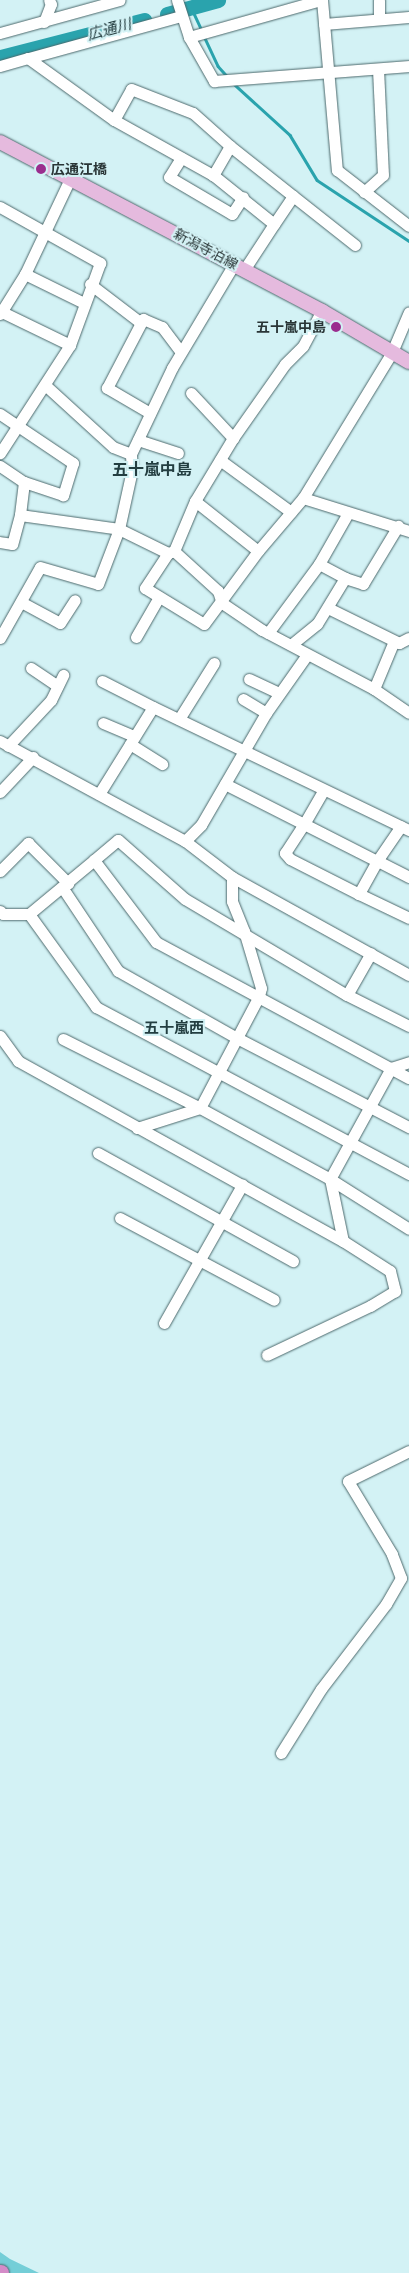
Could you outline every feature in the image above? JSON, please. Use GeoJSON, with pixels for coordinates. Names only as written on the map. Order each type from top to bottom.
{"type":"FeatureCollection","features":[{"type":"Feature","properties":{"kind":"main road","name":"新潟寺泊線"},"geometry":{"type":"LineString","coordinates":[[0,142],[322,311],[409,362]]}},
{"type":"Feature","properties":{"kind":"street"},"geometry":{"type":"LineString","coordinates":[[44,22],[51,4],[49,0]]}},
{"type":"Feature","properties":{"kind":"street"},"geometry":{"type":"LineString","coordinates":[[0,33],[120,0]]}},
{"type":"Feature","properties":{"kind":"street"},"geometry":{"type":"LineString","coordinates":[[177,0],[189,37],[214,81],[409,66]]}},
{"type":"Feature","properties":{"kind":"street"},"geometry":{"type":"LineString","coordinates":[[189,37],[322,0],[337,170],[408,225]]}},
{"type":"Feature","properties":{"kind":"street"},"geometry":{"type":"LineString","coordinates":[[379,0],[379,19]]}},
{"type":"Feature","properties":{"kind":"street"},"geometry":{"type":"LineString","coordinates":[[0,66],[181,15]]}},
{"type":"Feature","properties":{"kind":"street"},"geometry":{"type":"LineString","coordinates":[[324,24],[409,16]]}},
{"type":"Feature","properties":{"kind":"street"},"geometry":{"type":"LineString","coordinates":[[28,58],[114,120],[213,175],[243,197],[274,224]]}},
{"type":"Feature","properties":{"kind":"street"},"geometry":{"type":"LineString","coordinates":[[364,192],[383,175],[378,69]]}},
{"type":"Feature","properties":{"kind":"street"},"geometry":{"type":"LineString","coordinates":[[114,120],[131,89],[193,113],[230,146],[355,245]]}},
{"type":"Feature","properties":{"kind":"street"},"geometry":{"type":"LineString","coordinates":[[213,175],[230,146]]}},
{"type":"Feature","properties":{"kind":"street"},"geometry":{"type":"LineString","coordinates":[[181,158],[169,177],[232,214],[243,197]]}},
{"type":"Feature","properties":{"kind":"street"},"geometry":{"type":"LineString","coordinates":[[70,179],[44,230],[25,274],[0,312],[70,346]]}},
{"type":"Feature","properties":{"kind":"street"},"geometry":{"type":"LineString","coordinates":[[0,638],[40,567],[98,584],[120,529],[132,470],[131,454],[150,413],[181,352],[239,267],[294,196]]}},
{"type":"Feature","properties":{"kind":"street"},"geometry":{"type":"LineString","coordinates":[[0,207],[100,262],[90,284],[70,346],[0,453]]}},
{"type":"Feature","properties":{"kind":"street"},"geometry":{"type":"LineString","coordinates":[[25,274],[84,303]]}},
{"type":"Feature","properties":{"kind":"street"},"geometry":{"type":"LineString","coordinates":[[90,284],[141,323]]}},
{"type":"Feature","properties":{"kind":"street"},"geometry":{"type":"LineString","coordinates":[[322,311],[303,346],[285,364],[233,438],[195,501],[171,552],[144,588],[204,624],[222,603],[258,552],[303,498],[392,352],[409,312]]}},
{"type":"Feature","properties":{"kind":"street"},"geometry":{"type":"LineString","coordinates":[[150,413],[108,388],[143,319],[162,327],[181,352]]}},
{"type":"Feature","properties":{"kind":"street"},"geometry":{"type":"LineString","coordinates":[[45,385],[113,447],[131,454]]}},
{"type":"Feature","properties":{"kind":"street"},"geometry":{"type":"LineString","coordinates":[[191,393],[233,438]]}},
{"type":"Feature","properties":{"kind":"street"},"geometry":{"type":"LineString","coordinates":[[0,414],[73,463],[63,495],[24,482],[0,466]]}},
{"type":"Feature","properties":{"kind":"street"},"geometry":{"type":"LineString","coordinates":[[138,440],[178,453]]}},
{"type":"Feature","properties":{"kind":"street"},"geometry":{"type":"LineString","coordinates":[[220,460],[291,512]]}},
{"type":"Feature","properties":{"kind":"street"},"geometry":{"type":"LineString","coordinates":[[0,542],[12,544],[20,515],[24,482]]}},
{"type":"Feature","properties":{"kind":"street"},"geometry":{"type":"LineString","coordinates":[[303,498],[348,514],[398,526],[409,531]]}},
{"type":"Feature","properties":{"kind":"street"},"geometry":{"type":"LineString","coordinates":[[195,501],[258,552]]}},
{"type":"Feature","properties":{"kind":"street"},"geometry":{"type":"LineString","coordinates":[[268,633],[319,564],[348,514]]}},
{"type":"Feature","properties":{"kind":"street"},"geometry":{"type":"LineString","coordinates":[[20,515],[120,529],[171,552],[218,591],[222,603],[268,633],[292,644],[306,656],[374,689],[408,709]]}},
{"type":"Feature","properties":{"kind":"street"},"geometry":{"type":"LineString","coordinates":[[319,564],[345,578],[363,584],[398,526]]}},
{"type":"Feature","properties":{"kind":"street"},"geometry":{"type":"LineString","coordinates":[[292,644],[318,624],[330,608],[345,578]]}},
{"type":"Feature","properties":{"kind":"street"},"geometry":{"type":"LineString","coordinates":[[136,637],[159,597]]}},
{"type":"Feature","properties":{"kind":"street"},"geometry":{"type":"LineString","coordinates":[[21,602],[60,623],[75,600]]}},
{"type":"Feature","properties":{"kind":"street"},"geometry":{"type":"LineString","coordinates":[[330,608],[399,643],[409,638]]}},
{"type":"Feature","properties":{"kind":"street"},"geometry":{"type":"LineString","coordinates":[[374,689],[394,641]]}},
{"type":"Feature","properties":{"kind":"street"},"geometry":{"type":"LineString","coordinates":[[185,841],[201,825],[266,713],[306,656]]}},
{"type":"Feature","properties":{"kind":"street"},"geometry":{"type":"LineString","coordinates":[[179,719],[214,664]]}},
{"type":"Feature","properties":{"kind":"street"},"geometry":{"type":"LineString","coordinates":[[31,668],[60,681],[51,700],[4,744],[33,757],[185,841],[232,877],[409,974]]}},
{"type":"Feature","properties":{"kind":"street"},"geometry":{"type":"LineString","coordinates":[[249,680],[280,692]]}},
{"type":"Feature","properties":{"kind":"street"},"geometry":{"type":"LineString","coordinates":[[102,681],[405,828],[378,861],[359,894]]}},
{"type":"Feature","properties":{"kind":"street"},"geometry":{"type":"LineString","coordinates":[[243,699],[266,713]]}},
{"type":"Feature","properties":{"kind":"street"},"geometry":{"type":"LineString","coordinates":[[99,794],[153,707]]}},
{"type":"Feature","properties":{"kind":"street"},"geometry":{"type":"LineString","coordinates":[[103,723],[132,740],[162,764]]}},
{"type":"Feature","properties":{"kind":"street"},"geometry":{"type":"LineString","coordinates":[[0,792],[33,757]]}},
{"type":"Feature","properties":{"kind":"street"},"geometry":{"type":"LineString","coordinates":[[225,784],[409,877]]}},
{"type":"Feature","properties":{"kind":"street"},"geometry":{"type":"LineString","coordinates":[[324,790],[285,853],[290,859],[409,918]]}},
{"type":"Feature","properties":{"kind":"street"},"geometry":{"type":"LineString","coordinates":[[0,911],[3,914],[30,914],[118,840],[185,899],[244,931],[348,995],[409,1026]]}},
{"type":"Feature","properties":{"kind":"street"},"geometry":{"type":"LineString","coordinates":[[0,872],[28,843],[65,885],[118,971],[237,1038],[409,1127]]}},
{"type":"Feature","properties":{"kind":"street"},"geometry":{"type":"LineString","coordinates":[[94,860],[156,942],[409,1078]]}},
{"type":"Feature","properties":{"kind":"street"},"geometry":{"type":"LineString","coordinates":[[137,1128],[200,1108],[259,996],[261,988],[244,931],[232,901],[232,877]]}},
{"type":"Feature","properties":{"kind":"street"},"geometry":{"type":"LineString","coordinates":[[30,914],[96,1007],[409,1174]]}},
{"type":"Feature","properties":{"kind":"street"},"geometry":{"type":"LineString","coordinates":[[348,995],[371,953]]}},
{"type":"Feature","properties":{"kind":"street"},"geometry":{"type":"LineString","coordinates":[[0,1036],[18,1061],[343,1240],[390,1271],[395,1291],[370,1306],[266,1355]]}},
{"type":"Feature","properties":{"kind":"street"},"geometry":{"type":"LineString","coordinates":[[63,1039],[200,1108],[330,1179],[409,1229]]}},
{"type":"Feature","properties":{"kind":"street"},"geometry":{"type":"LineString","coordinates":[[343,1240],[330,1179],[391,1068],[409,1062]]}},
{"type":"Feature","properties":{"kind":"street"},"geometry":{"type":"LineString","coordinates":[[98,1153],[293,1261]]}},
{"type":"Feature","properties":{"kind":"street"},"geometry":{"type":"LineString","coordinates":[[164,1323],[242,1185]]}},
{"type":"Feature","properties":{"kind":"street"},"geometry":{"type":"LineString","coordinates":[[120,1218],[274,1300]]}},
{"type":"Feature","properties":{"kind":"street"},"geometry":{"type":"LineString","coordinates":[[281,1753],[320,1689],[386,1604],[401,1578],[392,1554],[348,1481],[409,1451]]}},
{"type":"Feature","properties":{"kind":"shaded area"},"geometry":{"type":"Polygon","coordinates":[[[0,2252],[10,2259],[39,2273],[0,2273],[0,2252]]]}},
{"type":"Feature","properties":{"kind":"waterway","name":"広通川"},"geometry":{"type":"LineString","coordinates":[[167,14],[218,0]]}},
{"type":"Feature","properties":{"kind":"waterway"},"geometry":{"type":"LineString","coordinates":[[191,7],[202,31]]}},
{"type":"Feature","properties":{"kind":"waterway","name":"広通川"},"geometry":{"type":"LineString","coordinates":[[0,57],[144,20]]}},
{"type":"Feature","properties":{"kind":"waterway"},"geometry":{"type":"LineString","coordinates":[[204,36],[218,66],[227,76]]}},
{"type":"Feature","properties":{"kind":"waterway"},"geometry":{"type":"LineString","coordinates":[[234,84],[290,135],[317,180],[409,241]]}},
{"type":"Feature","properties":{"kind":"place","name":"広通江橋"},"geometry":{"type":"Point","coordinates":[41,169]}},
{"type":"Feature","properties":{"kind":"place","name":"五十嵐中島"},"geometry":{"type":"Point","coordinates":[336,327]}},
{"type":"Feature","properties":{"kind":"district","name":"五十嵐中島"},"geometry":{"type":"Point","coordinates":[152,469]}},
{"type":"Feature","properties":{"kind":"district","name":"五十嵐西"},"geometry":{"type":"Point","coordinates":[174,1028]}}]}
